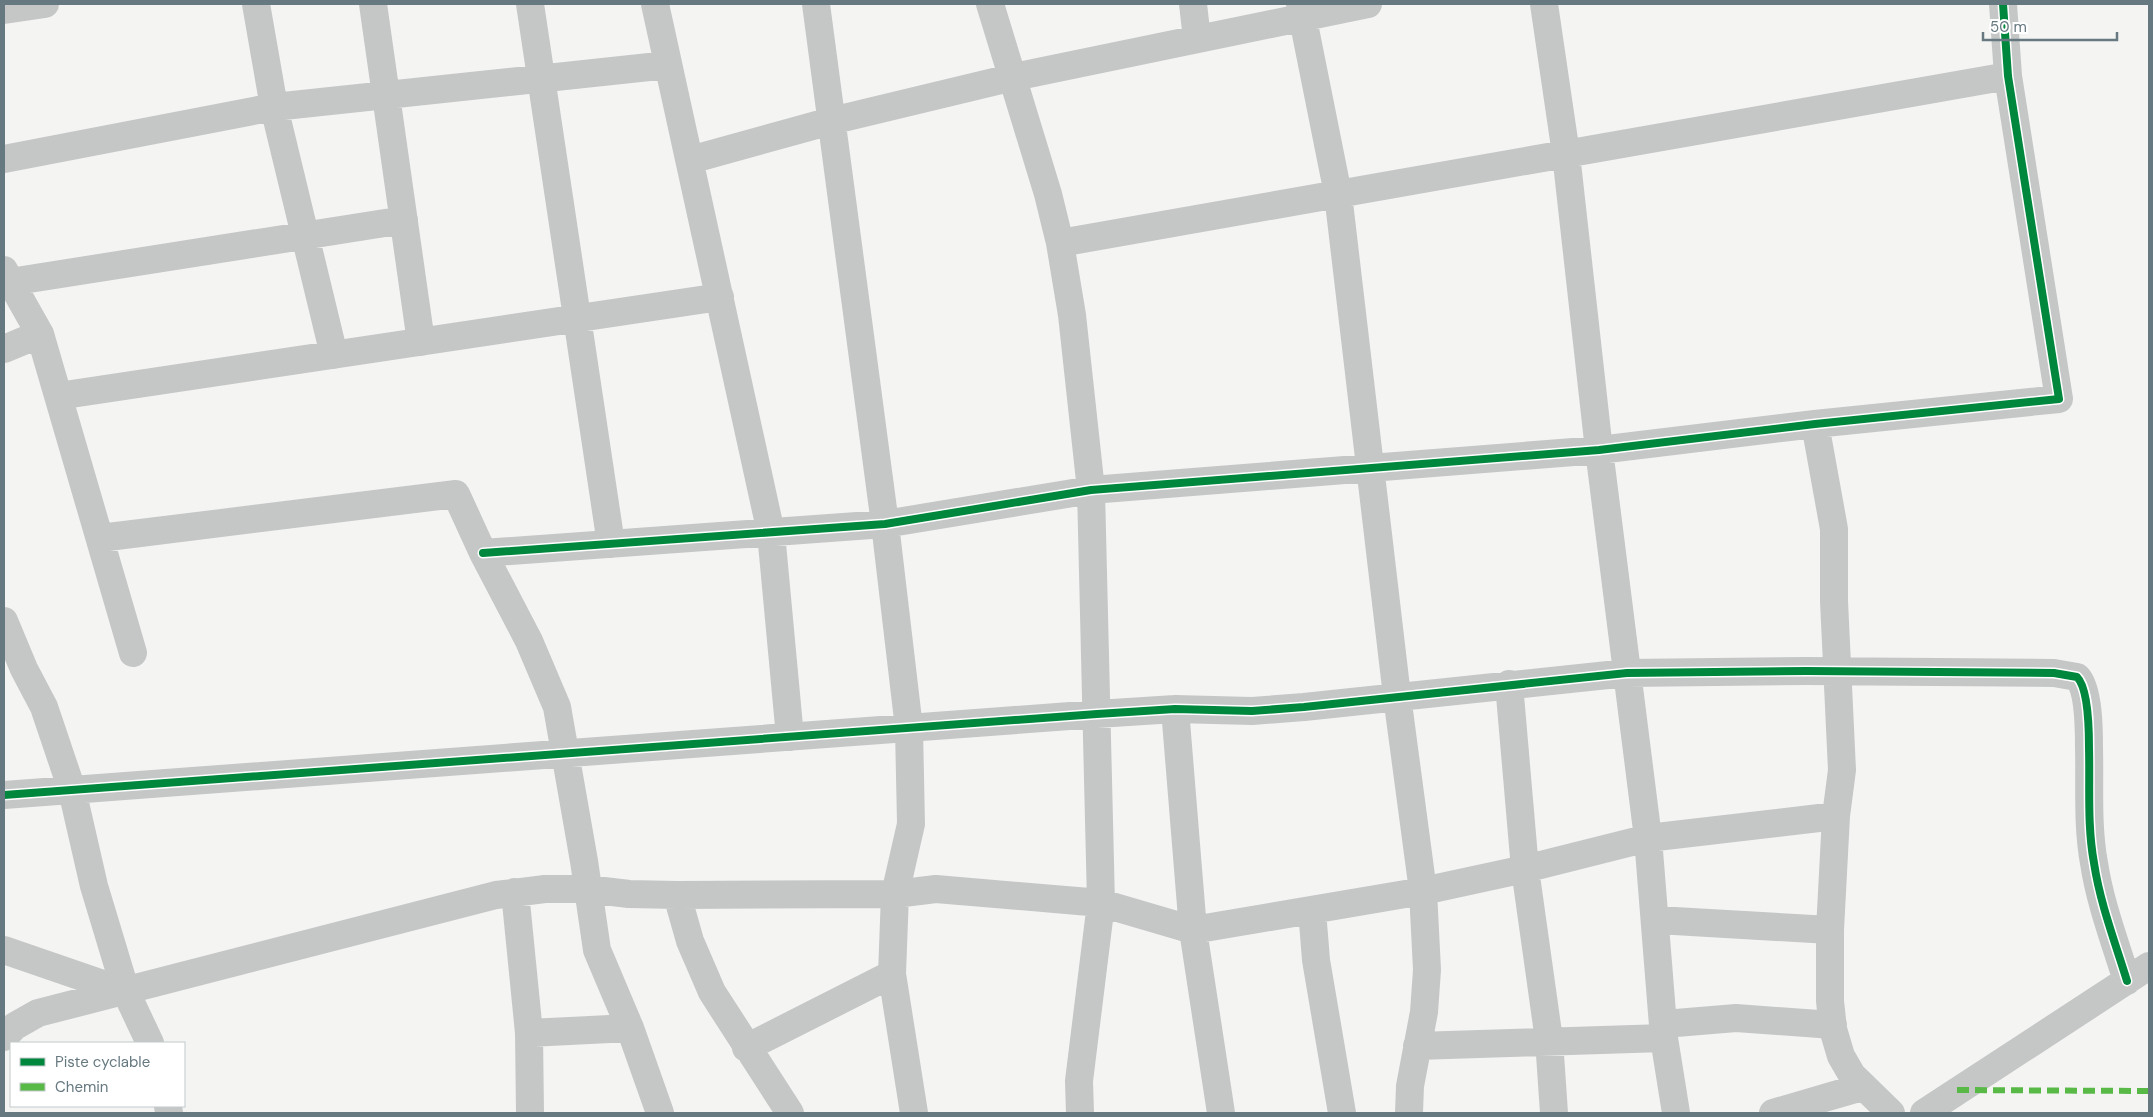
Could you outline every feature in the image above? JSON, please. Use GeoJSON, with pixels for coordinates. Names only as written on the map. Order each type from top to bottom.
{"type":"FeatureCollection","features":[{"type":"Feature","properties":{"kind":"street"},"geometry":{"type":"LineString","coordinates":[[4,10],[45,4]]}},
{"type":"Feature","properties":{"kind":"street"},"geometry":{"type":"LineString","coordinates":[[256,4],[274,107],[334,355]]}},
{"type":"Feature","properties":{"kind":"street"},"geometry":{"type":"LineString","coordinates":[[373,4],[421,342]]}},
{"type":"Feature","properties":{"kind":"street"},"geometry":{"type":"LineString","coordinates":[[530,4],[611,544]]}},
{"type":"Feature","properties":{"kind":"street"},"geometry":{"type":"LineString","coordinates":[[655,4],[771,533],[790,737]]}},
{"type":"Feature","properties":{"kind":"street"},"geometry":{"type":"LineString","coordinates":[[816,4],[885,524],[909,728],[911,824],[896,894],[892,974],[914,1113]]}},
{"type":"Feature","properties":{"kind":"street"},"geometry":{"type":"LineString","coordinates":[[990,4],[1014,77],[1048,194],[1060,244],[1072,315],[1091,490],[1101,903],[1079,1080],[1080,1113]]}},
{"type":"Feature","properties":{"kind":"street"},"geometry":{"type":"LineString","coordinates":[[1193,4],[1197,39]]}},
{"type":"Feature","properties":{"kind":"street"},"geometry":{"type":"LineString","coordinates":[[690,160],[831,121],[1014,77],[1197,39],[1300,11],[1368,4]]}},
{"type":"Feature","properties":{"kind":"street"},"geometry":{"type":"LineString","coordinates":[[1544,4],[1566,154],[1599,450],[1648,838],[1657,920],[1664,1031],[1676,1113]]}},
{"type":"Feature","properties":{"kind":"street"},"geometry":{"type":"LineString","coordinates":[[483,553],[885,524],[1091,490],[1599,450],[1815,424],[2059,399],[2008,76],[2003,4]]}},
{"type":"Feature","properties":{"kind":"street"},"geometry":{"type":"LineString","coordinates":[[1300,11],[1338,194],[1397,696],[1423,891],[1427,970],[1424,1012],[1410,1086],[1409,1113]]}},
{"type":"Feature","properties":{"kind":"street"},"geometry":{"type":"LineString","coordinates":[[4,159],[274,107],[386,93],[668,65]]}},
{"type":"Feature","properties":{"kind":"street"},"geometry":{"type":"LineString","coordinates":[[1060,244],[2008,76]]}},
{"type":"Feature","properties":{"kind":"street"},"geometry":{"type":"LineString","coordinates":[[133,653],[40,334],[7,276],[304,236],[404,220]]}},
{"type":"Feature","properties":{"kind":"street"},"geometry":{"type":"LineString","coordinates":[[58,396],[720,297]]}},
{"type":"Feature","properties":{"kind":"street"},"geometry":{"type":"LineString","coordinates":[[4,349],[40,334]]}},
{"type":"Feature","properties":{"kind":"street"},"geometry":{"type":"LineString","coordinates":[[1815,424],[1834,529],[1834,601],[1842,770],[1836,816],[1830,930],[1830,1001],[1833,1025],[1841,1056],[1852,1075],[1890,1113]]}},
{"type":"Feature","properties":{"kind":"street"},"geometry":{"type":"LineString","coordinates":[[100,538],[456,494],[483,553],[529,641],[557,707],[597,950],[630,1028],[660,1113]]}},
{"type":"Feature","properties":{"kind":"street"},"geometry":{"type":"LineString","coordinates":[[4,621],[24,670],[44,707],[72,790],[94,886],[126,992],[150,1042]]}},
{"type":"Feature","properties":{"kind":"street"},"geometry":{"type":"LineString","coordinates":[[4,795],[1097,714],[1175,709],[1252,711],[1627,673],[2070,674],[2080,680],[2088,719],[2090,835],[2094,863],[2100,894],[2128,981]]}},
{"type":"Feature","properties":{"kind":"street"},"geometry":{"type":"LineString","coordinates":[[1509,684],[1525,869],[1549,1040],[1554,1113]]}},
{"type":"Feature","properties":{"kind":"street"},"geometry":{"type":"LineString","coordinates":[[1175,709],[1193,930],[1221,1113]]}},
{"type":"Feature","properties":{"kind":"street"},"geometry":{"type":"LineString","coordinates":[[4,1037],[15,1026],[38,1013],[126,992],[444,907],[515,892],[545,889],[588,889],[629,894],[896,894],[936,890],[1101,903],[1193,930],[1423,891],[1525,869],[1648,838],[1836,816]]}},
{"type":"Feature","properties":{"kind":"street"},"geometry":{"type":"LineString","coordinates":[[515,892],[529,1033],[530,1113]]}},
{"type":"Feature","properties":{"kind":"street"},"geometry":{"type":"LineString","coordinates":[[677,894],[690,941],[712,992],[746,1048],[790,1113]]}},
{"type":"Feature","properties":{"kind":"street"},"geometry":{"type":"LineString","coordinates":[[1312,910],[1316,960],[1342,1113]]}},
{"type":"Feature","properties":{"kind":"street"},"geometry":{"type":"LineString","coordinates":[[1657,920],[1830,930]]}},
{"type":"Feature","properties":{"kind":"street"},"geometry":{"type":"LineString","coordinates":[[4,950],[126,992]]}},
{"type":"Feature","properties":{"kind":"street"},"geometry":{"type":"LineString","coordinates":[[1924,1113],[2149,966]]}},
{"type":"Feature","properties":{"kind":"street"},"geometry":{"type":"LineString","coordinates":[[746,1048],[892,974]]}},
{"type":"Feature","properties":{"kind":"street"},"geometry":{"type":"LineString","coordinates":[[1417,1046],[1549,1040],[1664,1031],[1736,1018],[1833,1025]]}},
{"type":"Feature","properties":{"kind":"street"},"geometry":{"type":"LineString","coordinates":[[529,1033],[630,1028]]}},
{"type":"Feature","properties":{"kind":"street"},"geometry":{"type":"LineString","coordinates":[[1773,1113],[1862,1086]]}},
{"type":"Feature","properties":{"kind":"marked path"},"geometry":{"type":"LineString","coordinates":[[1957,1090],[2149,1091]]}},
{"type":"Feature","properties":{"kind":"cycle path"},"geometry":{"type":"LineString","coordinates":[[483,553],[885,524],[1091,490],[1599,450],[1815,424],[2059,399],[2008,76],[2003,4]]}},
{"type":"Feature","properties":{"kind":"cycle path"},"geometry":{"type":"LineString","coordinates":[[4,795],[1097,714],[1175,709],[1252,711],[1627,673],[1806,671],[2054,673],[2077,677],[2084,691],[2088,722],[2092,849],[2104,908],[2127,981]]}}]}
